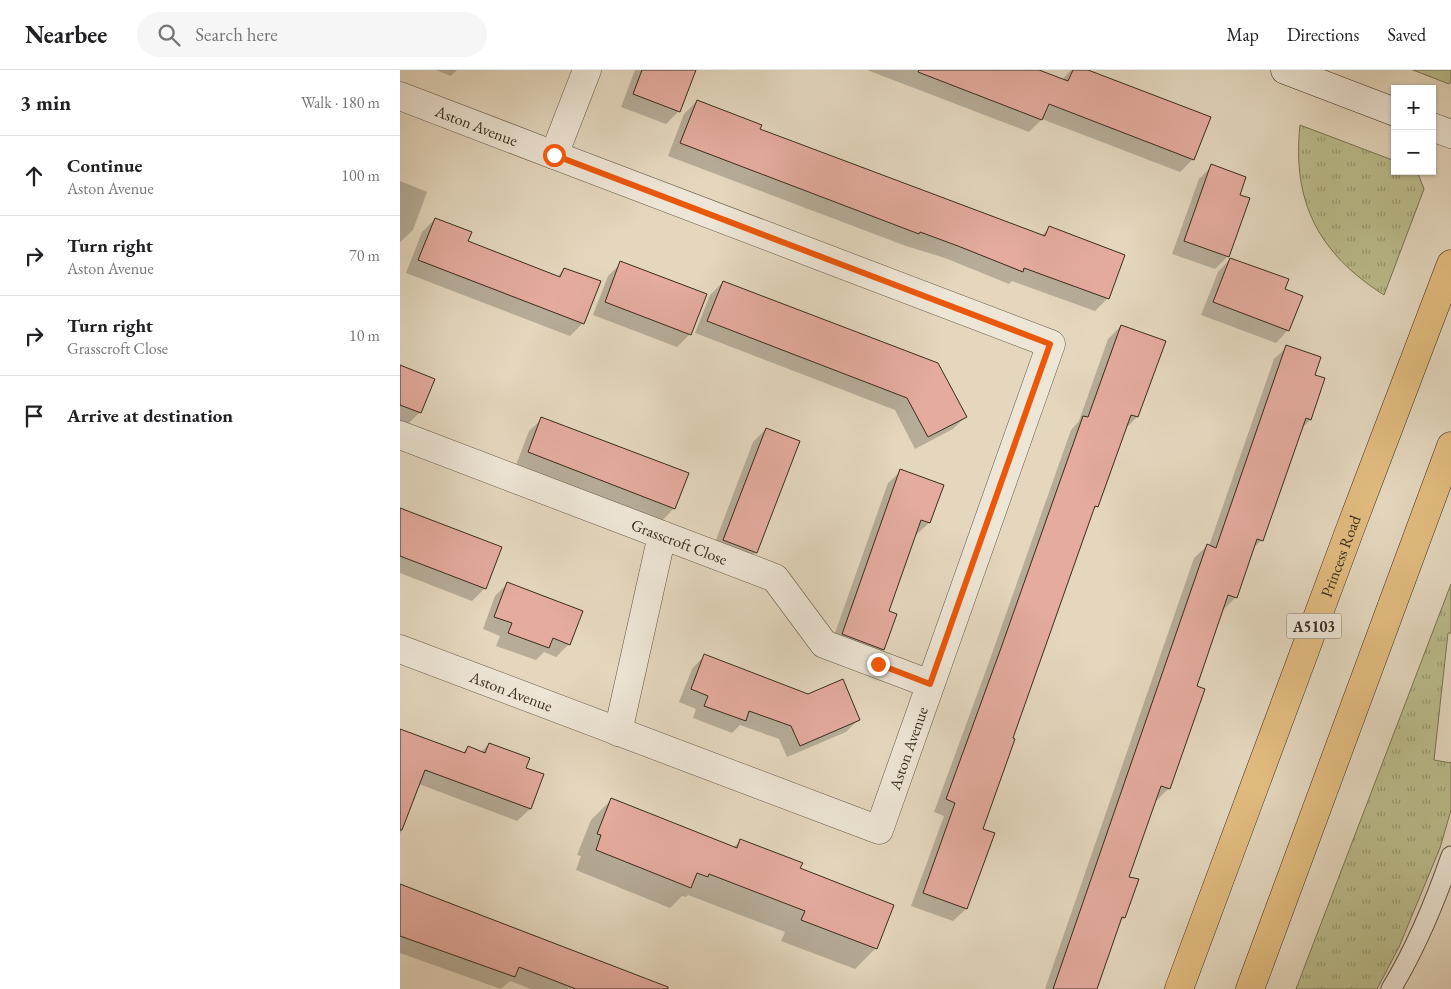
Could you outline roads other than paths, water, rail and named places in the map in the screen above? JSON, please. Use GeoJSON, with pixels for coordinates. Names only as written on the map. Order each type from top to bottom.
{"type":"FeatureCollection","features":[{"type":"Feature","properties":{"kind":"highway","name":"Princess Road"},"geometry":{"type":"LineString","coordinates":[[1179,989],[1358,506],[1451,264]]}},
{"type":"Feature","properties":{"kind":"highway"},"geometry":{"type":"LineString","coordinates":[[1250,989],[1451,446]]}},
{"type":"Feature","properties":{"kind":"street"},"geometry":{"type":"LineString","coordinates":[[554,155],[587,70]]}},
{"type":"Feature","properties":{"kind":"street"},"geometry":{"type":"LineString","coordinates":[[1285,70],[1391,110]]}},
{"type":"Feature","properties":{"kind":"street","name":"Aston Avenue"},"geometry":{"type":"LineString","coordinates":[[400,96],[1050,344],[879,830],[400,649]]}},
{"type":"Feature","properties":{"kind":"street"},"geometry":{"type":"LineString","coordinates":[[1436,128],[1451,134]]}},
{"type":"Feature","properties":{"kind":"street","name":"Grasscroft Close"},"geometry":{"type":"LineString","coordinates":[[400,435],[775,578],[824,644],[930,684]]}},
{"type":"Feature","properties":{"kind":"street"},"geometry":{"type":"LineString","coordinates":[[618,732],[662,535]]}},
{"type":"Feature","properties":{"kind":"lane"},"geometry":{"type":"LineString","coordinates":[[1391,989],[1426,919],[1451,856]]}}]}
